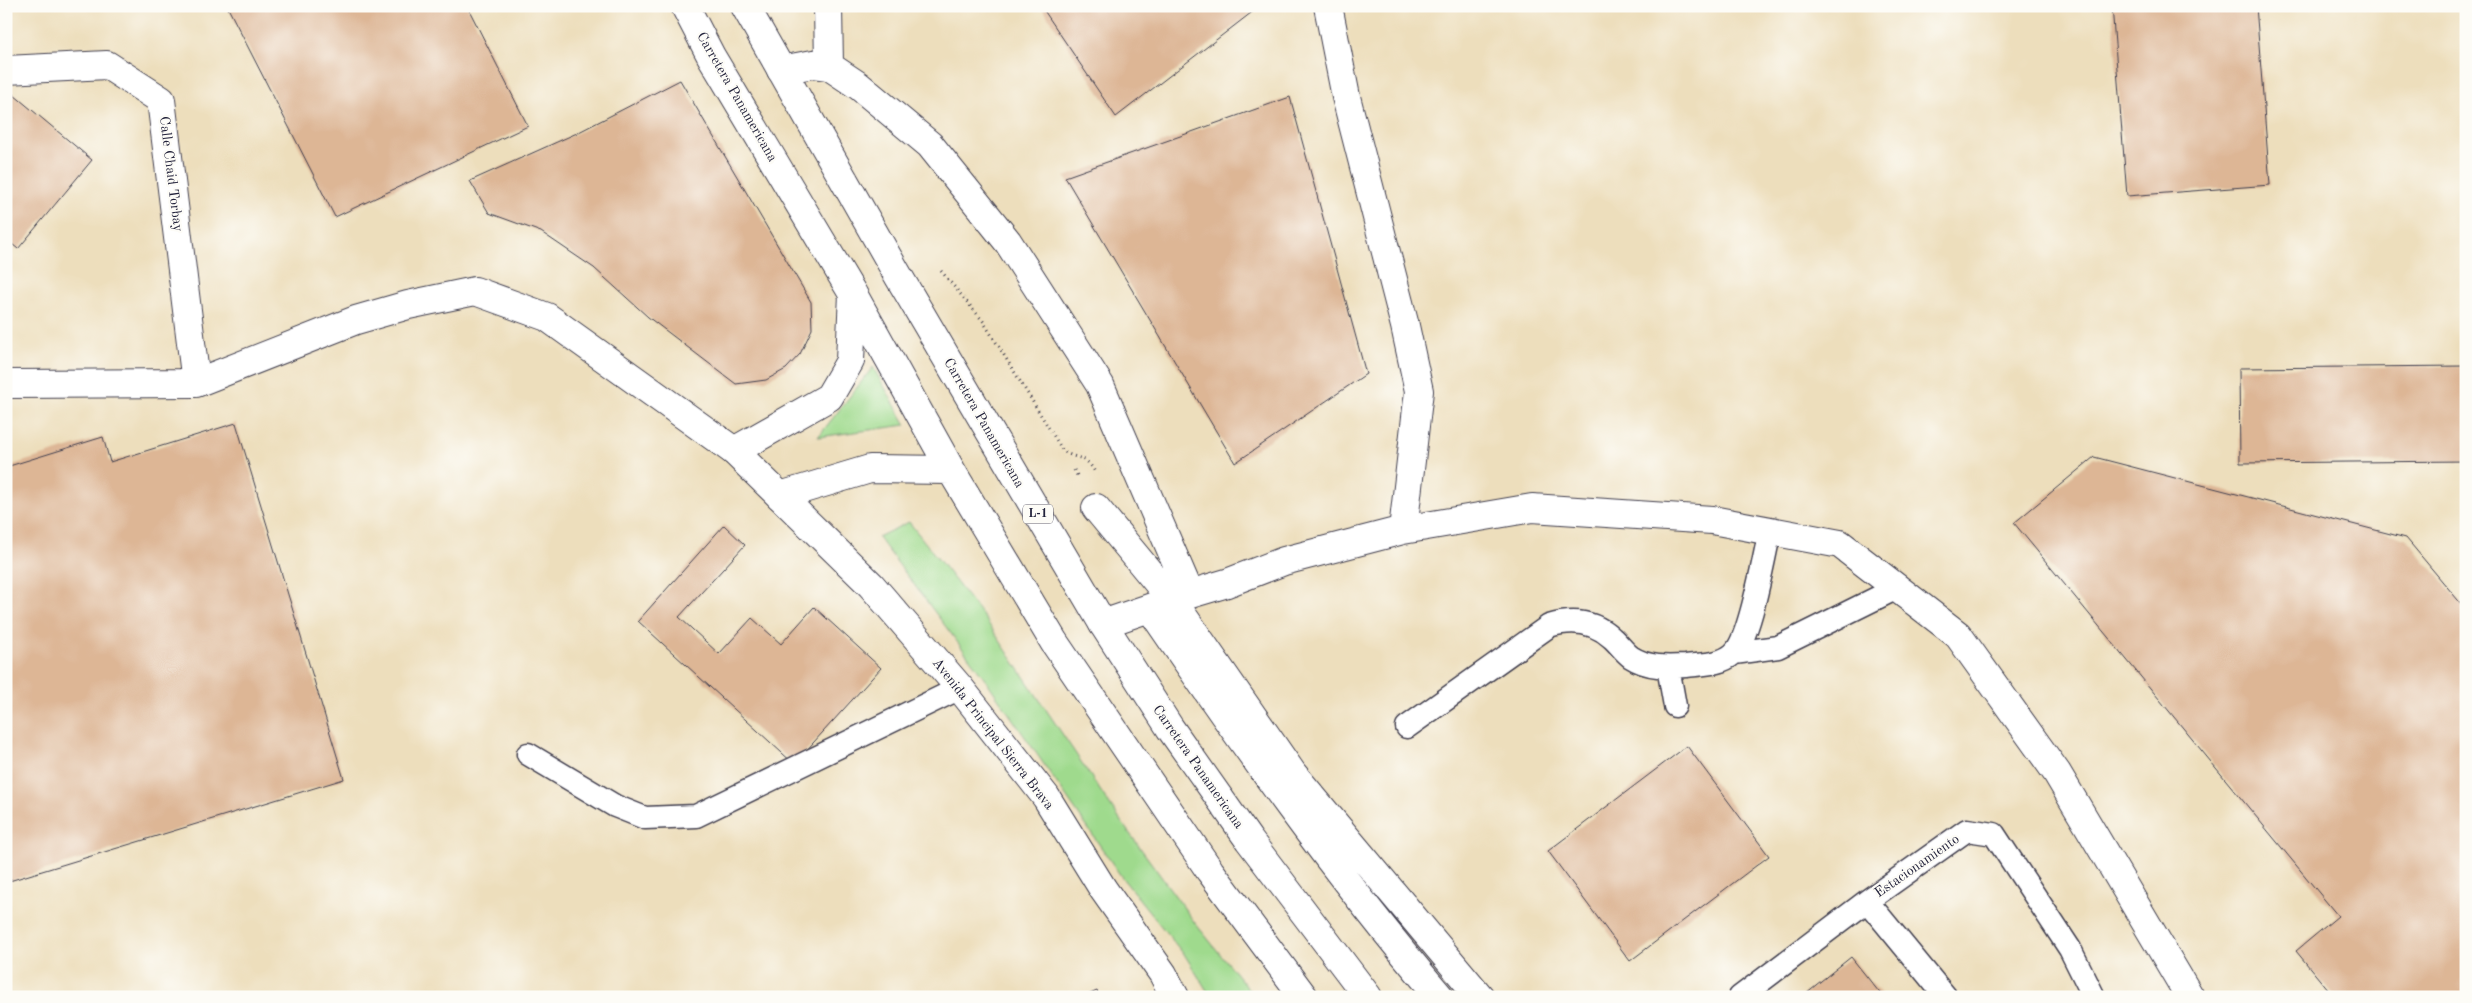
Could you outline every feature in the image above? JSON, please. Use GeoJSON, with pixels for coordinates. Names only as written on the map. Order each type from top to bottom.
{"type":"FeatureCollection","features":[{"type":"Feature","properties":{"kind":"street","name":"Carretera Panamericana"},"geometry":{"type":"LineString","coordinates":[[685,6],[711,56],[853,294],[951,470],[1054,642],[1210,871],[1304,997]]}},
{"type":"Feature","properties":{"kind":"street","name":"Carretera Panamericana"},"geometry":{"type":"LineString","coordinates":[[745,6],[899,277],[1103,624],[1170,728],[1249,840],[1368,997]]}},
{"type":"Feature","properties":{"kind":"street"},"geometry":{"type":"LineString","coordinates":[[828,6],[829,66]]}},
{"type":"Feature","properties":{"kind":"street"},"geometry":{"type":"LineString","coordinates":[[1328,6],[1346,97],[1420,391],[1403,530]]}},
{"type":"Feature","properties":{"kind":"street"},"geometry":{"type":"LineString","coordinates":[[781,70],[813,64],[829,66],[859,86],[930,145],[1008,242],[1100,385],[1171,600],[1212,698],[1381,928],[1440,997]]}},
{"type":"Feature","properties":{"kind":"street","name":"Calle Chaid Torbay"},"geometry":{"type":"LineString","coordinates":[[6,70],[107,65],[161,100],[196,383]]}},
{"type":"Feature","properties":{"kind":"street","name":"Avenida Principal Sierra Brava"},"geometry":{"type":"LineString","coordinates":[[196,383],[356,320],[408,305],[475,291],[547,317],[734,451],[872,585],[960,688],[1046,797],[1103,889],[1163,974],[1175,997]]}},
{"type":"Feature","properties":{"kind":"street"},"geometry":{"type":"LineString","coordinates":[[734,451],[829,398],[850,361],[853,294]]}},
{"type":"Feature","properties":{"kind":"street"},"geometry":{"type":"LineString","coordinates":[[6,384],[196,383]]}},
{"type":"Feature","properties":{"kind":"street"},"geometry":{"type":"LineString","coordinates":[[780,496],[870,469],[951,470]]}},
{"type":"Feature","properties":{"kind":"street"},"geometry":{"type":"LineString","coordinates":[[1096,508],[1171,600],[1293,774],[1480,997]]}},
{"type":"Feature","properties":{"kind":"street"},"geometry":{"type":"LineString","coordinates":[[1103,624],[1171,600],[1228,584],[1284,561],[1403,530],[1532,508],[1712,520],[1840,544],[1958,635],[2057,772],[2190,997]]}},
{"type":"Feature","properties":{"kind":"lane"},"geometry":{"type":"LineString","coordinates":[[1734,653],[1746,631],[1770,532]]}},
{"type":"Feature","properties":{"kind":"lane"},"geometry":{"type":"LineString","coordinates":[[1407,727],[1549,626],[1563,622],[1577,622],[1598,628],[1630,656],[1644,664],[1668,667],[1708,664],[1722,661],[1734,653],[1778,648],[1897,588]]}},
{"type":"Feature","properties":{"kind":"lane"},"geometry":{"type":"LineString","coordinates":[[1668,667],[1674,706]]}},
{"type":"Feature","properties":{"kind":"lane"},"geometry":{"type":"LineString","coordinates":[[528,754],[615,806],[645,818],[696,816],[960,688]]}},
{"type":"Feature","properties":{"kind":"lane","name":"Estacionamiento"},"geometry":{"type":"LineString","coordinates":[[1740,997],[1867,901],[1967,830],[1994,834],[2070,949],[2094,997]]}},
{"type":"Feature","properties":{"kind":"lane"},"geometry":{"type":"LineString","coordinates":[[1867,901],[1946,997]]}},
{"type":"Feature","properties":{"kind":"green space"},"geometry":{"type":"Polygon","coordinates":[[[873,367],[906,425],[818,437],[873,367]]]}},
{"type":"Feature","properties":{"kind":"green space"},"geometry":{"type":"Polygon","coordinates":[[[909,522],[986,620],[1122,823],[1195,923],[1255,997],[1211,997],[1186,957],[1123,879],[983,676],[878,537],[909,522]]]}},
{"type":"Feature","properties":{"kind":"building"},"geometry":{"type":"Polygon","coordinates":[[[227,6],[467,6],[528,126],[335,217],[227,6]]]}},
{"type":"Feature","properties":{"kind":"building"},"geometry":{"type":"Polygon","coordinates":[[[1041,6],[1260,6],[1116,117],[1041,6]]]}},
{"type":"Feature","properties":{"kind":"building"},"geometry":{"type":"Polygon","coordinates":[[[2112,6],[2256,6],[2270,185],[2127,196],[2112,6]]]}},
{"type":"Feature","properties":{"kind":"building"},"geometry":{"type":"Polygon","coordinates":[[[680,80],[811,302],[812,329],[800,354],[786,369],[766,380],[736,384],[648,317],[594,268],[541,232],[489,213],[470,181],[577,133],[680,80]]]}},
{"type":"Feature","properties":{"kind":"building"},"geometry":{"type":"Polygon","coordinates":[[[8,90],[92,160],[18,249],[6,239],[6,92],[8,90]]]}},
{"type":"Feature","properties":{"kind":"building"},"geometry":{"type":"Polygon","coordinates":[[[1290,97],[1366,374],[1235,463],[1065,177],[1290,97]]]}},
{"type":"Feature","properties":{"kind":"building"},"geometry":{"type":"Polygon","coordinates":[[[2466,366],[2466,461],[2240,463],[2239,368],[2466,366]]]}},
{"type":"Feature","properties":{"kind":"building"},"geometry":{"type":"Polygon","coordinates":[[[236,423],[344,779],[6,882],[6,467],[103,437],[110,462],[236,423]]]}},
{"type":"Feature","properties":{"kind":"building"},"geometry":{"type":"Polygon","coordinates":[[[2094,457],[2406,538],[2463,606],[2466,603],[2466,997],[2334,997],[2296,951],[2338,916],[2014,523],[2094,457]]]}},
{"type":"Feature","properties":{"kind":"building"},"geometry":{"type":"Polygon","coordinates":[[[724,525],[745,545],[679,617],[719,654],[752,618],[781,644],[814,607],[881,668],[794,764],[638,621],[724,525]]]}},
{"type":"Feature","properties":{"kind":"building"},"geometry":{"type":"Polygon","coordinates":[[[1687,746],[1769,856],[1630,961],[1548,851],[1687,746]]]}},
{"type":"Feature","properties":{"kind":"building"},"geometry":{"type":"Polygon","coordinates":[[[1851,957],[1883,997],[1801,997],[1851,957]]]}},
{"type":"Feature","properties":{"kind":"building"},"geometry":{"type":"Polygon","coordinates":[[[1097,991],[1100,997],[1083,997],[1097,991]]]}}]}
